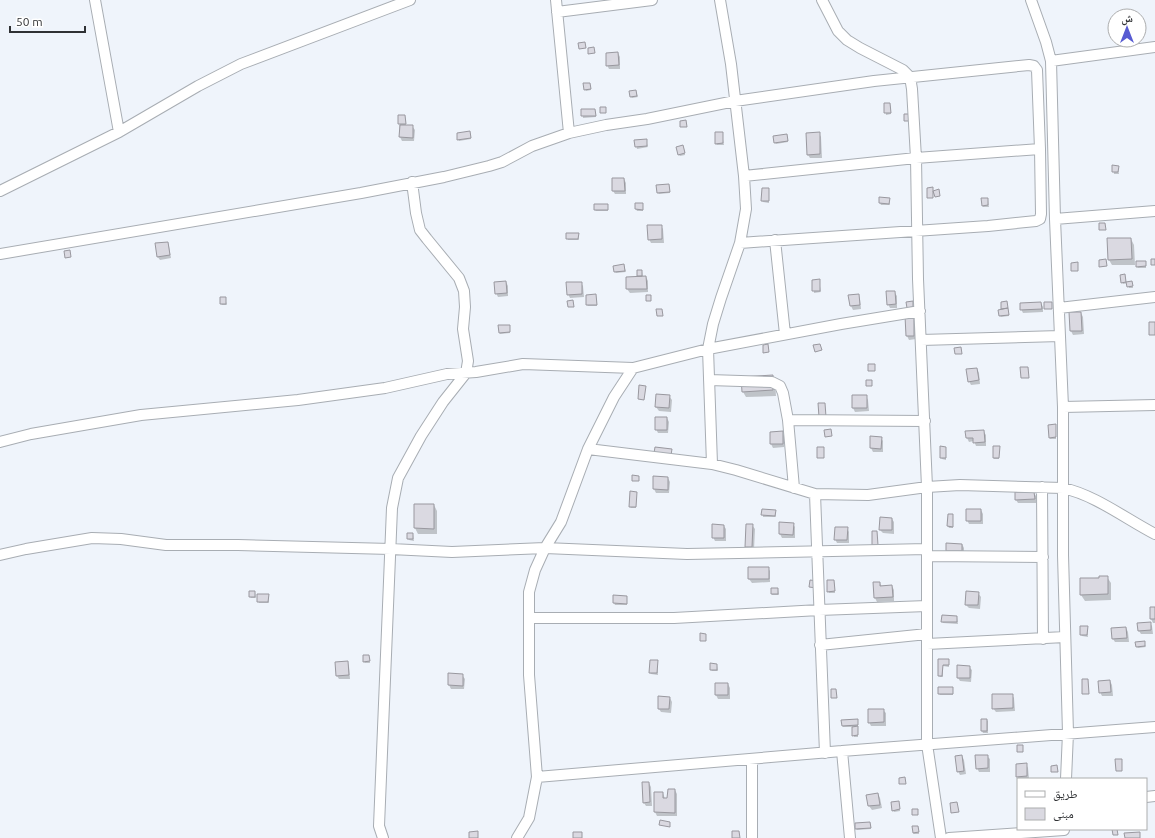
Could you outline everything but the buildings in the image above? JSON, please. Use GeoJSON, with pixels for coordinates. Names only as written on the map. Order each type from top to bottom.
{"type":"FeatureCollection","features":[{"type":"Feature","properties":{"kind":"street"},"geometry":{"type":"LineString","coordinates":[[95,0],[119,132]]}},
{"type":"Feature","properties":{"kind":"street"},"geometry":{"type":"LineString","coordinates":[[0,191],[119,132],[198,86],[241,64],[410,0]]}},
{"type":"Feature","properties":{"kind":"street"},"geometry":{"type":"LineString","coordinates":[[556,0],[569,133]]}},
{"type":"Feature","properties":{"kind":"street"},"geometry":{"type":"LineString","coordinates":[[557,12],[652,0]]}},
{"type":"Feature","properties":{"kind":"street"},"geometry":{"type":"LineString","coordinates":[[712,464],[708,349],[713,324],[740,243],[746,209],[744,176],[731,64],[720,0]]}},
{"type":"Feature","properties":{"kind":"street"},"geometry":{"type":"LineString","coordinates":[[822,0],[838,31],[847,40],[898,66],[910,77],[916,158],[917,230],[927,487],[927,744],[941,838]]}},
{"type":"Feature","properties":{"kind":"street"},"geometry":{"type":"LineString","coordinates":[[1031,0],[1051,61],[1055,219],[1063,407],[1065,637],[1068,733],[1066,778]]}},
{"type":"Feature","properties":{"kind":"street"},"geometry":{"type":"LineString","coordinates":[[1051,61],[1155,47]]}},
{"type":"Feature","properties":{"kind":"street"},"geometry":{"type":"LineString","coordinates":[[0,254],[361,193],[444,177],[502,162],[532,146],[569,133],[647,120],[735,101],[832,86],[910,77],[1029,65],[1034,66],[1037,70],[1040,149],[1040,219],[1036,221],[988,226],[740,243]]}},
{"type":"Feature","properties":{"kind":"street"},"geometry":{"type":"LineString","coordinates":[[744,176],[916,158],[1040,149]]}},
{"type":"Feature","properties":{"kind":"street"},"geometry":{"type":"LineString","coordinates":[[383,838],[380,826],[392,508],[398,478],[439,407],[466,373],[468,361],[463,330],[465,307],[464,291],[459,278],[420,230],[412,182]]}},
{"type":"Feature","properties":{"kind":"street"},"geometry":{"type":"LineString","coordinates":[[1055,219],[1155,211]]}},
{"type":"Feature","properties":{"kind":"street"},"geometry":{"type":"LineString","coordinates":[[775,240],[785,334]]}},
{"type":"Feature","properties":{"kind":"street"},"geometry":{"type":"LineString","coordinates":[[1059,308],[1155,297]]}},
{"type":"Feature","properties":{"kind":"street"},"geometry":{"type":"LineString","coordinates":[[0,442],[31,434],[141,415],[298,400],[385,388],[447,374],[466,373],[523,364],[633,368],[708,349],[920,311]]}},
{"type":"Feature","properties":{"kind":"street"},"geometry":{"type":"LineString","coordinates":[[921,340],[1060,336]]}},
{"type":"Feature","properties":{"kind":"street"},"geometry":{"type":"LineString","coordinates":[[517,838],[528,818],[537,777],[528,675],[529,592],[535,570],[545,548],[561,522],[588,449],[614,397],[633,368]]}},
{"type":"Feature","properties":{"kind":"street"},"geometry":{"type":"LineString","coordinates":[[709,380],[772,382],[780,386],[788,420],[794,488]]}},
{"type":"Feature","properties":{"kind":"street"},"geometry":{"type":"LineString","coordinates":[[1063,407],[1155,405]]}},
{"type":"Feature","properties":{"kind":"street"},"geometry":{"type":"LineString","coordinates":[[788,420],[925,421]]}},
{"type":"Feature","properties":{"kind":"street"},"geometry":{"type":"LineString","coordinates":[[588,449],[712,464],[815,494],[868,495],[927,487],[987,485],[1063,488],[1073,490],[1093,499],[1155,534]]}},
{"type":"Feature","properties":{"kind":"street"},"geometry":{"type":"LineString","coordinates":[[1042,486],[1043,639]]}},
{"type":"Feature","properties":{"kind":"street"},"geometry":{"type":"LineString","coordinates":[[815,494],[825,753]]}},
{"type":"Feature","properties":{"kind":"street"},"geometry":{"type":"LineString","coordinates":[[0,555],[26,548],[92,538],[120,539],[166,544],[238,544],[391,548],[452,552],[545,548],[687,554],[817,551],[927,552],[1043,557]]}},
{"type":"Feature","properties":{"kind":"street"},"geometry":{"type":"LineString","coordinates":[[529,618],[674,618],[927,606]]}},
{"type":"Feature","properties":{"kind":"street"},"geometry":{"type":"LineString","coordinates":[[820,645],[927,639],[1043,639],[1065,637]]}},
{"type":"Feature","properties":{"kind":"street"},"geometry":{"type":"LineString","coordinates":[[537,777],[927,744],[1155,727]]}},
{"type":"Feature","properties":{"kind":"street"},"geometry":{"type":"LineString","coordinates":[[842,751],[850,838]]}},
{"type":"Feature","properties":{"kind":"street"},"geometry":{"type":"LineString","coordinates":[[752,759],[752,838]]}},
{"type":"Feature","properties":{"kind":"street"},"geometry":{"type":"LineString","coordinates":[[949,838],[1064,832]]}}]}
